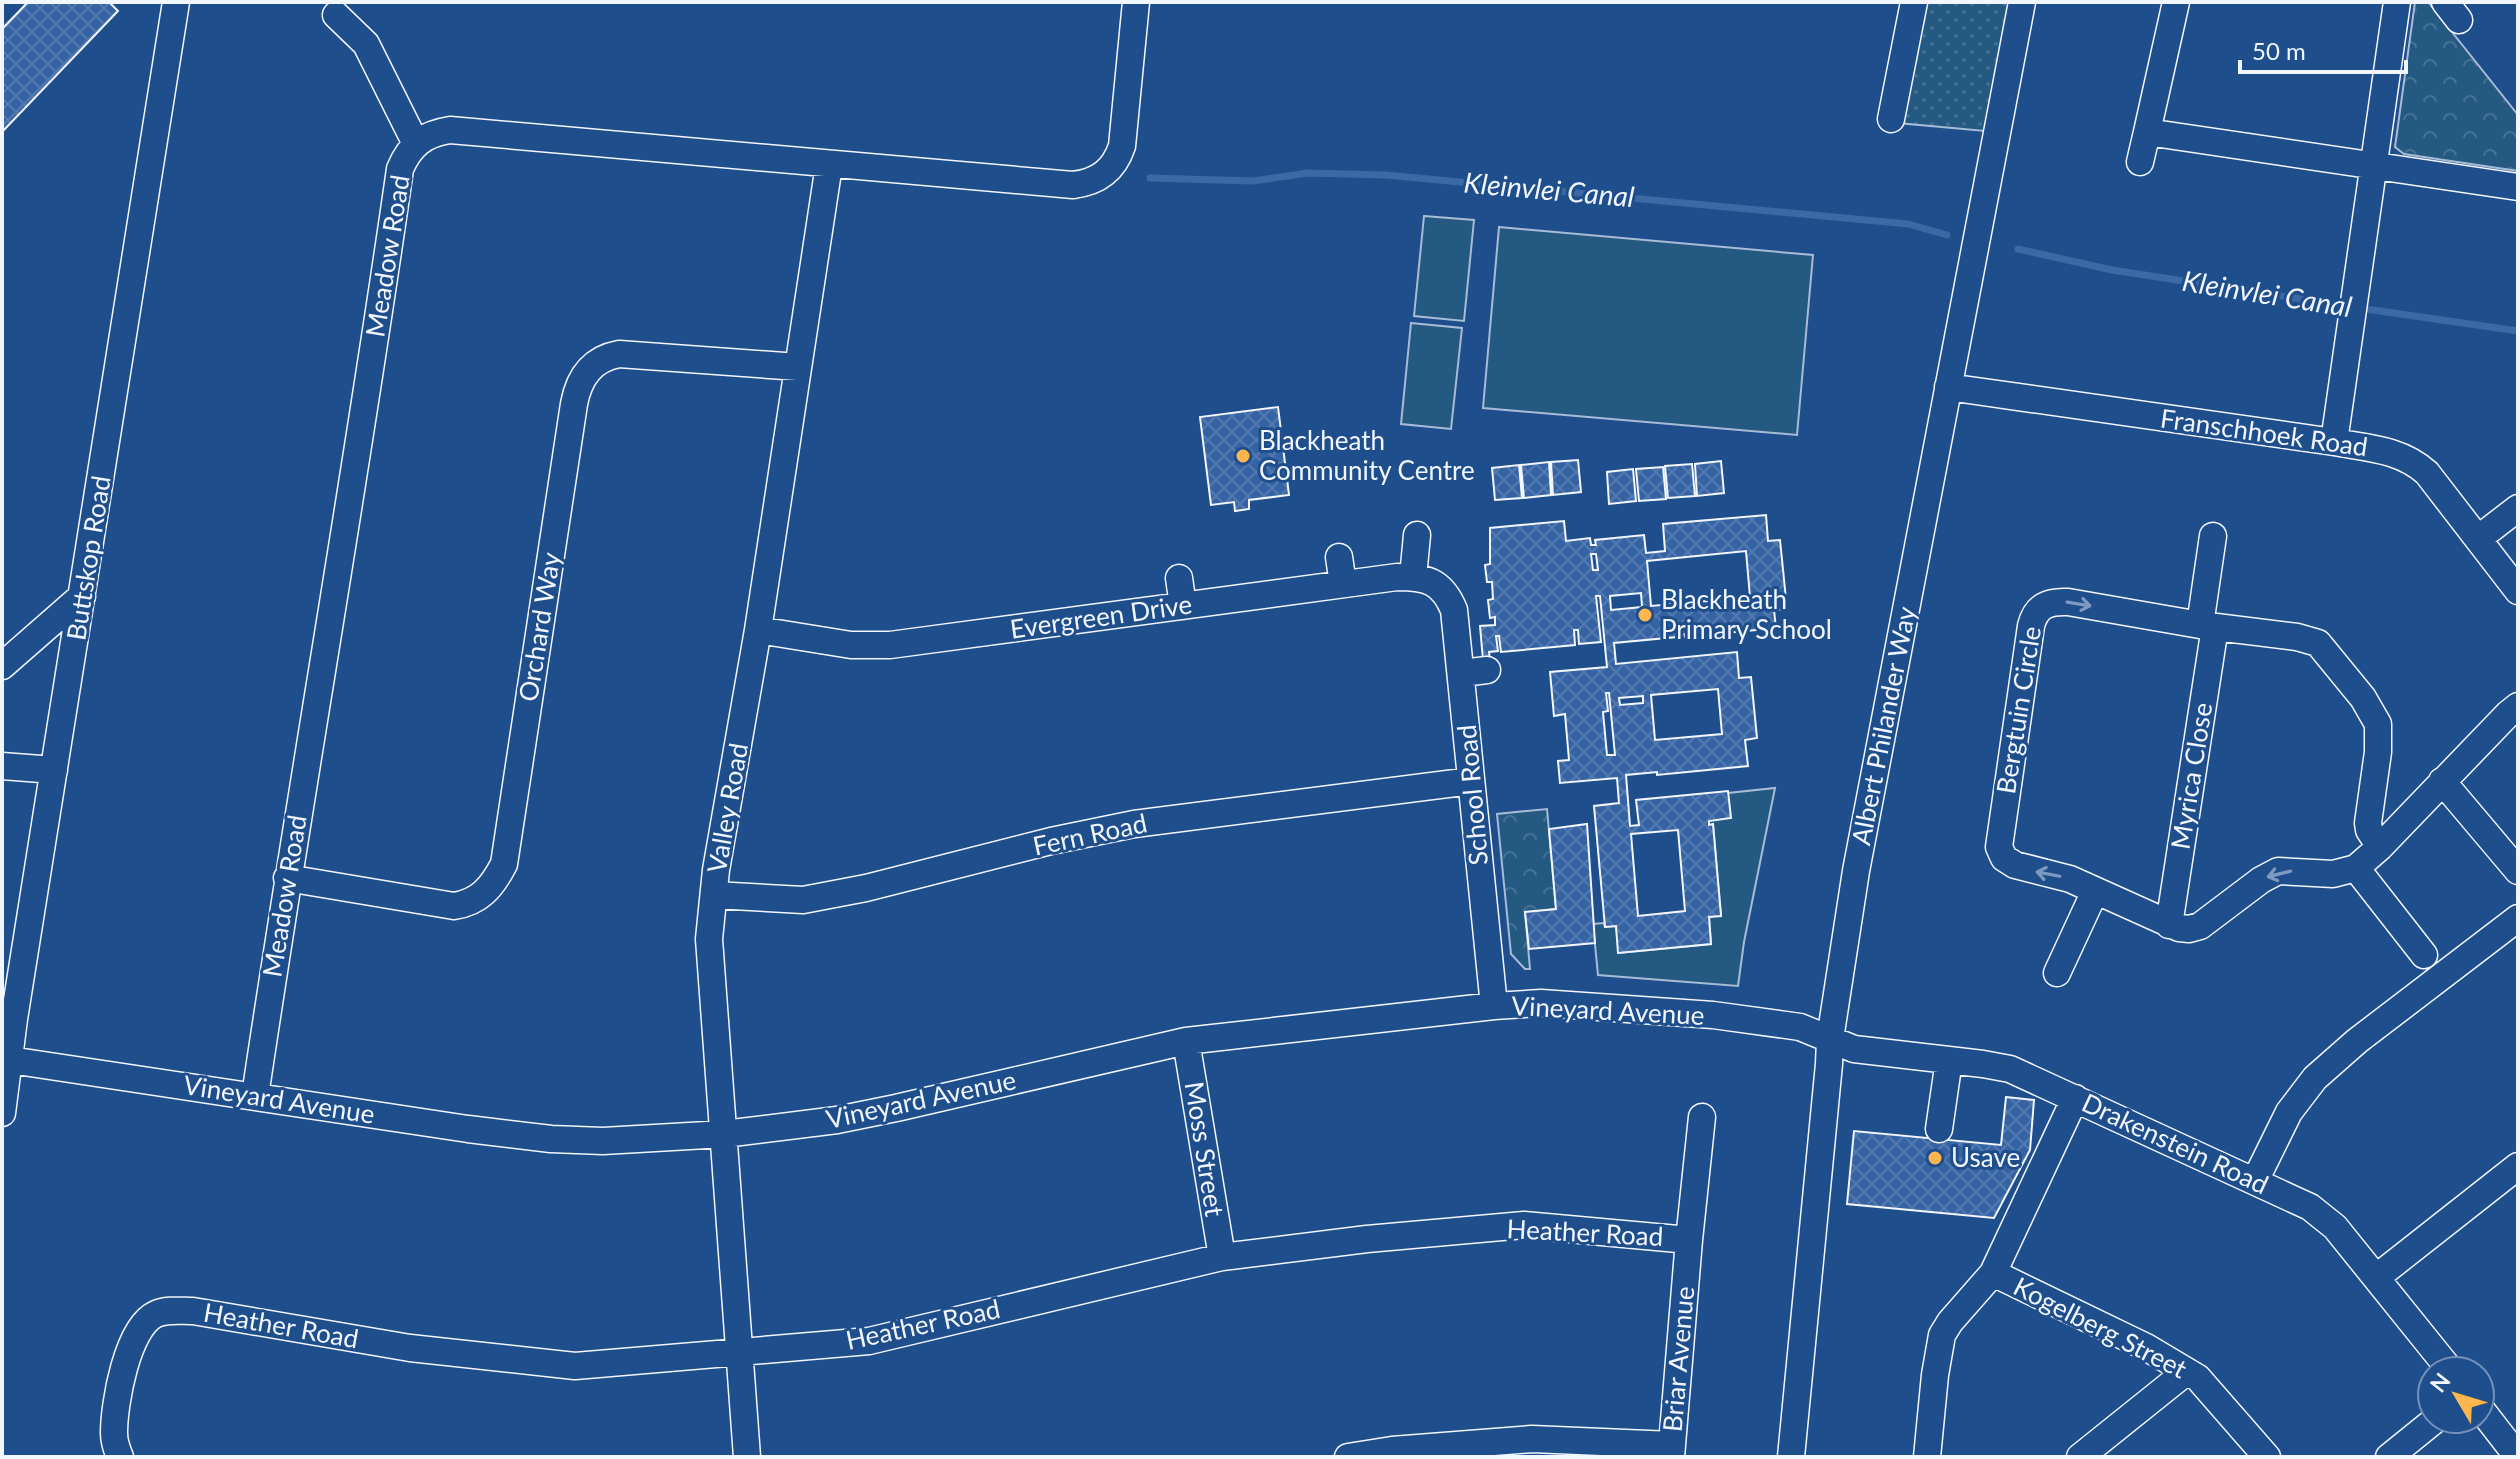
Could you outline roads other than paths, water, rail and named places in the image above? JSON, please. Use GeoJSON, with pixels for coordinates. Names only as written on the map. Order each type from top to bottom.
{"type":"FeatureCollection","features":[{"type":"Feature","properties":{"kind":"street","name":"Buttskop Road"},"geometry":{"type":"LineString","coordinates":[[2,1113],[10,1060],[14,944],[54,770],[176,2]]}},
{"type":"Feature","properties":{"kind":"street","name":"Meadow Road"},"geometry":{"type":"LineString","coordinates":[[255,1096],[287,878],[357,460],[400,169],[405,157],[429,134],[450,130],[1073,185],[1096,180],[1113,167],[1122,146],[1136,2]]}},
{"type":"Feature","properties":{"kind":"street"},"geometry":{"type":"LineString","coordinates":[[1891,119],[1914,2]]}},
{"type":"Feature","properties":{"kind":"street","name":"Albert Philander Way"},"geometry":{"type":"LineString","coordinates":[[1791,1457],[1830,1039],[1856,871],[2022,2]]}},
{"type":"Feature","properties":{"kind":"street"},"geometry":{"type":"LineString","coordinates":[[2140,162],[2176,2]]}},
{"type":"Feature","properties":{"kind":"street"},"geometry":{"type":"LineString","coordinates":[[2334,442],[2397,2]]}},
{"type":"Feature","properties":{"kind":"street"},"geometry":{"type":"LineString","coordinates":[[336,15],[366,44],[416,144]]}},
{"type":"Feature","properties":{"kind":"street"},"geometry":{"type":"LineString","coordinates":[[2147,132],[2518,187]]}},
{"type":"Feature","properties":{"kind":"street","name":"Valley Road"},"geometry":{"type":"LineString","coordinates":[[747,1457],[709,939],[829,165]]}},
{"type":"Feature","properties":{"kind":"street","name":"Orchard Way"},"geometry":{"type":"LineString","coordinates":[[287,878],[454,906],[468,904],[493,885],[504,864],[574,404],[580,382],[592,366],[619,354],[798,367]]}},
{"type":"Feature","properties":{"kind":"street","name":"Franschhoek Road"},"geometry":{"type":"LineString","coordinates":[[1948,387],[2397,453],[2409,458],[2427,473],[2518,591]]}},
{"type":"Feature","properties":{"kind":"street"},"geometry":{"type":"LineString","coordinates":[[2479,538],[2518,508]]}},
{"type":"Feature","properties":{"kind":"street"},"geometry":{"type":"LineString","coordinates":[[1413,577],[1417,535]]}},
{"type":"Feature","properties":{"kind":"street","name":"Myrica Close"},"geometry":{"type":"LineString","coordinates":[[2169,925],[2208,626],[2213,536]]}},
{"type":"Feature","properties":{"kind":"street"},"geometry":{"type":"LineString","coordinates":[[1339,557],[1343,584]]}},
{"type":"Feature","properties":{"kind":"street","name":"Evergreen Drive"},"geometry":{"type":"LineString","coordinates":[[758,630],[851,645],[890,645],[1397,577],[1432,581],[1442,588]]}},
{"type":"Feature","properties":{"kind":"street"},"geometry":{"type":"LineString","coordinates":[[1179,578],[1183,606]]}},
{"type":"Feature","properties":{"kind":"street","name":"School Road"},"geometry":{"type":"LineString","coordinates":[[1442,588],[1454,610],[1474,671],[1471,781],[1494,1006]]}},
{"type":"Feature","properties":{"kind":"street"},"geometry":{"type":"LineString","coordinates":[[2,666],[82,596]]}},
{"type":"Feature","properties":{"kind":"street","name":"Bergtuin Circle"},"geometry":{"type":"LineString","coordinates":[[2169,925],[2062,877],[2015,865],[2004,858],[1999,847],[2033,618],[2045,604],[2059,602],[2309,639],[2324,648],[2371,709],[2378,724],[2378,752],[2368,823],[2380,847]]}},
{"type":"Feature","properties":{"kind":"street"},"geometry":{"type":"LineString","coordinates":[[2169,925],[2189,929],[2200,926],[2261,880],[2278,871],[2333,874],[2356,868],[2518,706]]}},
{"type":"Feature","properties":{"kind":"street"},"geometry":{"type":"LineString","coordinates":[[2,766],[54,770]]}},
{"type":"Feature","properties":{"kind":"street","name":"Fern Road"},"geometry":{"type":"LineString","coordinates":[[714,895],[803,900],[866,888],[1051,841],[1134,824],[1471,781]]}},
{"type":"Feature","properties":{"kind":"street"},"geometry":{"type":"LineString","coordinates":[[2442,781],[2518,871]]}},
{"type":"Feature","properties":{"kind":"street"},"geometry":{"type":"LineString","coordinates":[[2356,868],[2424,955]]}},
{"type":"Feature","properties":{"kind":"street"},"geometry":{"type":"LineString","coordinates":[[2057,973],[2095,891]]}},
{"type":"Feature","properties":{"kind":"street"},"geometry":{"type":"LineString","coordinates":[[2255,1181],[2289,1112],[2315,1078],[2357,1041],[2518,918]]}},
{"type":"Feature","properties":{"kind":"street","name":"Vineyard Avenue"},"geometry":{"type":"LineString","coordinates":[[10,1060],[551,1139],[603,1141],[724,1134],[837,1120],[1186,1041],[1494,1006],[1541,1003],[1713,1015],[1800,1027],[1830,1039]]}},
{"type":"Feature","properties":{"kind":"street","name":"Drakenstein Road"},"geometry":{"type":"LineString","coordinates":[[1830,1039],[1854,1049],[2010,1069],[2310,1207],[2322,1215],[2377,1277],[2438,1355]]}},
{"type":"Feature","properties":{"kind":"street","name":"Moss Street"},"geometry":{"type":"LineString","coordinates":[[1186,1041],[1222,1257]]}},
{"type":"Feature","properties":{"kind":"street"},"geometry":{"type":"LineString","coordinates":[[1939,1129],[1949,1060]]}},
{"type":"Feature","properties":{"kind":"street"},"geometry":{"type":"LineString","coordinates":[[1927,1457],[1942,1335],[1993,1273],[2075,1098]]}},
{"type":"Feature","properties":{"kind":"street","name":"Briar Avenue"},"geometry":{"type":"LineString","coordinates":[[1671,1451],[1702,1117]]}},
{"type":"Feature","properties":{"kind":"street"},"geometry":{"type":"LineString","coordinates":[[2377,1277],[2518,1166]]}},
{"type":"Feature","properties":{"kind":"street","name":"Heather Road"},"geometry":{"type":"LineString","coordinates":[[120,1457],[114,1435],[129,1348],[137,1333],[154,1315],[169,1311],[193,1311],[410,1348],[575,1366],[869,1341],[1222,1257],[1367,1239],[1524,1225],[1689,1240]]}},
{"type":"Feature","properties":{"kind":"street","name":"Kogelberg Street"},"geometry":{"type":"LineString","coordinates":[[1993,1273],[2146,1347],[2198,1378],[2267,1457]]}},
{"type":"Feature","properties":{"kind":"street"},"geometry":{"type":"LineString","coordinates":[[2080,1457],[2186,1372]]}},
{"type":"Feature","properties":{"kind":"street"},"geometry":{"type":"LineString","coordinates":[[2496,1429],[2518,1457]]}},
{"type":"Feature","properties":{"kind":"street"},"geometry":{"type":"LineString","coordinates":[[2389,1457],[2416,1435]]}},
{"type":"Feature","properties":{"kind":"street"},"geometry":{"type":"LineString","coordinates":[[1348,1457],[1392,1450],[1532,1439],[1671,1451]]}},
{"type":"Feature","properties":{"kind":"waterway","name":"Kleinvlei Canal"},"geometry":{"type":"LineString","coordinates":[[1150,178],[1253,181],[1308,173],[1386,175],[1908,224],[1947,235]]}},
{"type":"Feature","properties":{"kind":"waterway","name":"Kleinvlei Canal"},"geometry":{"type":"LineString","coordinates":[[2018,249],[2112,270],[2347,306]]}},
{"type":"Feature","properties":{"kind":"waterway","name":"Kleinvlei Canal"},"geometry":{"type":"LineString","coordinates":[[2359,308],[2518,331]]}},
{"type":"Feature","properties":{"kind":"place","name":"Blackheath Community Centre"},"geometry":{"type":"Point","coordinates":[1243,456]}},
{"type":"Feature","properties":{"kind":"place","name":"Blackheath Primary School"},"geometry":{"type":"Point","coordinates":[1645,615]}},
{"type":"Feature","properties":{"kind":"place","name":"Usave"},"geometry":{"type":"Point","coordinates":[1935,1158]}}]}
